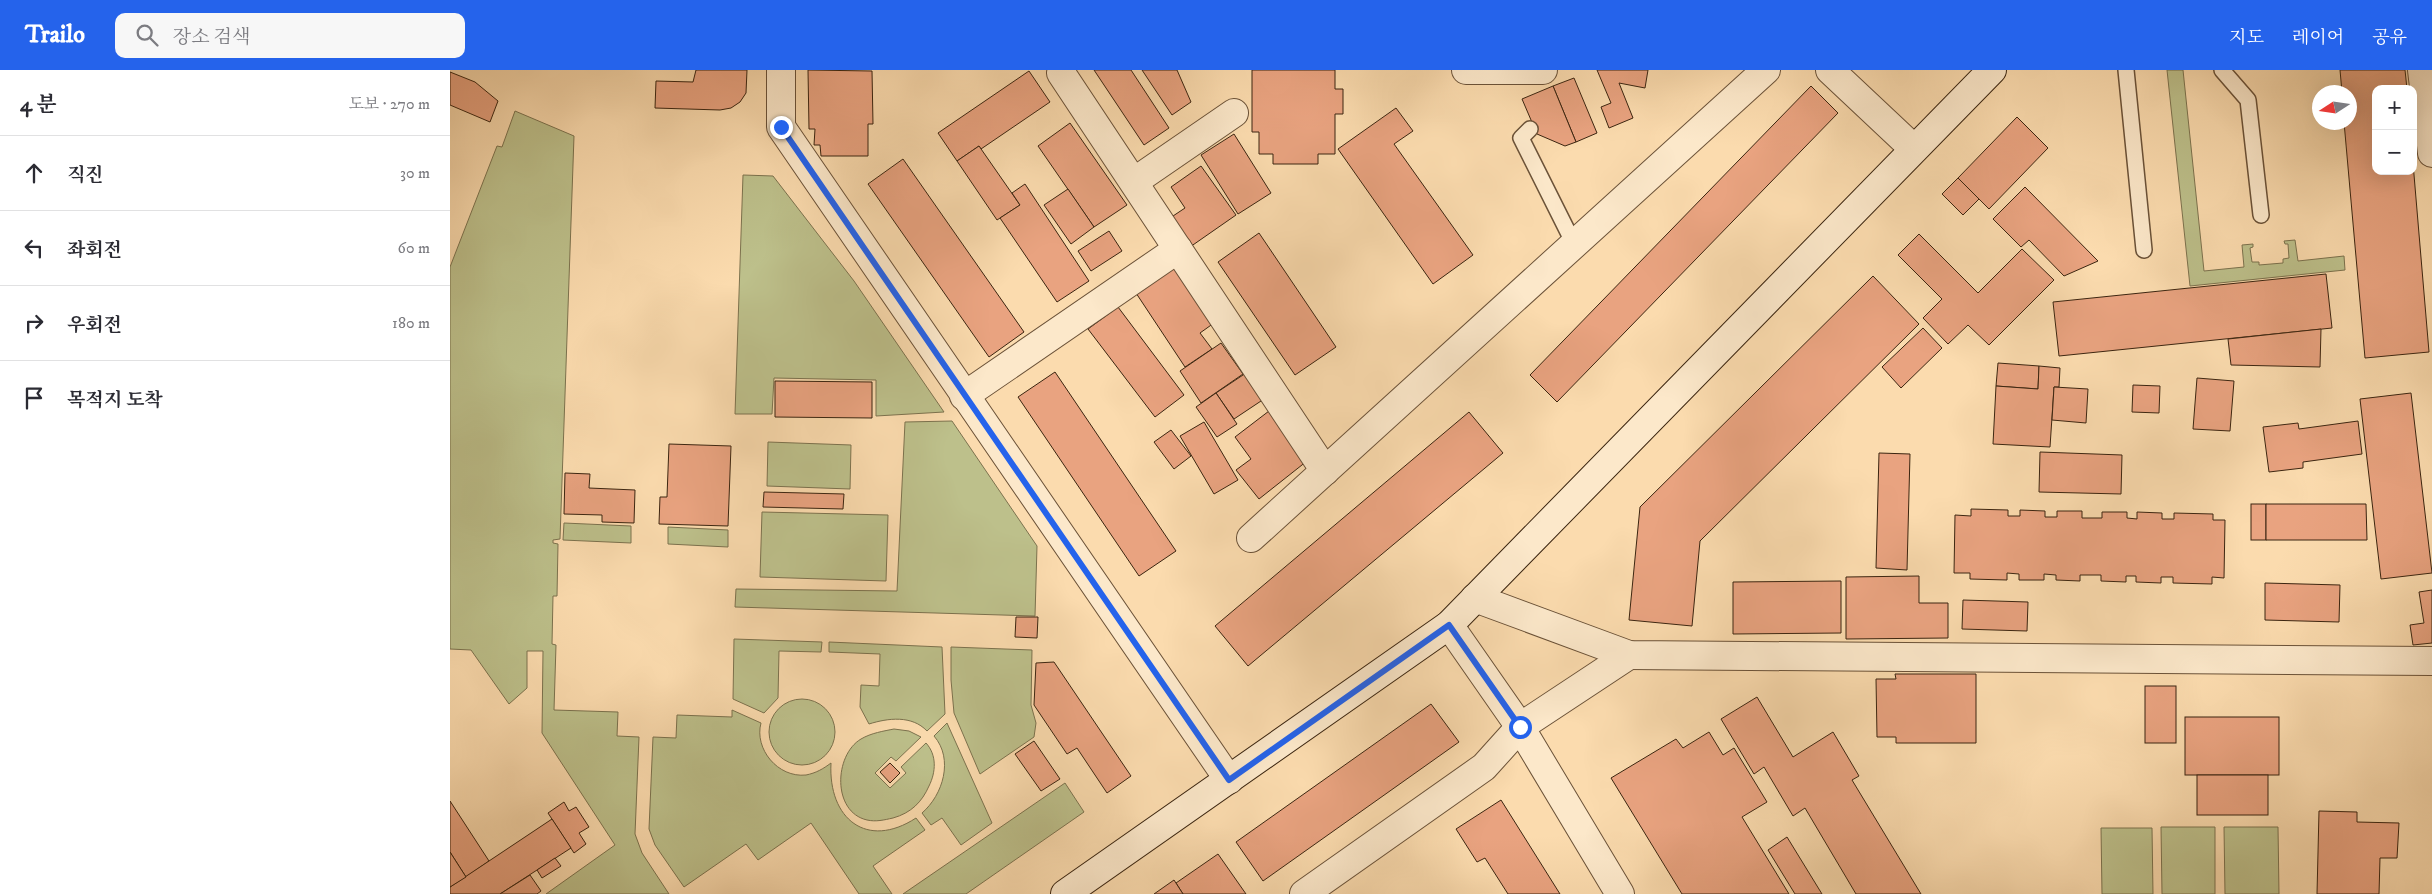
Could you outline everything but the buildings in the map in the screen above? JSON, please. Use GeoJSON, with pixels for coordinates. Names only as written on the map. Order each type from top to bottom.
{"type":"FeatureCollection","features":[{"type":"Feature","properties":{"kind":"street"},"geometry":{"type":"LineString","coordinates":[[781,70],[781,127],[1229,780]]}},
{"type":"Feature","properties":{"kind":"street"},"geometry":{"type":"LineString","coordinates":[[1466,70],[1542,70]]}},
{"type":"Feature","properties":{"kind":"street"},"geometry":{"type":"LineString","coordinates":[[1251,538],[1766,70]]}},
{"type":"Feature","properties":{"kind":"street"},"geometry":{"type":"LineString","coordinates":[[1830,70],[1914,149]]}},
{"type":"Feature","properties":{"kind":"street"},"geometry":{"type":"LineString","coordinates":[[1065,894],[1449,625],[1992,70]]}},
{"type":"Feature","properties":{"kind":"street"},"geometry":{"type":"LineString","coordinates":[[2422,70],[2432,154]]}},
{"type":"Feature","properties":{"kind":"street"},"geometry":{"type":"LineString","coordinates":[[1061,73],[1135,181],[1325,471]]}},
{"type":"Feature","properties":{"kind":"street"},"geometry":{"type":"LineString","coordinates":[[1135,181],[1234,113]]}},
{"type":"Feature","properties":{"kind":"street"},"geometry":{"type":"LineString","coordinates":[[964,396],[1178,249]]}},
{"type":"Feature","properties":{"kind":"street"},"geometry":{"type":"LineString","coordinates":[[1475,598],[1630,655],[2432,660]]}},
{"type":"Feature","properties":{"kind":"street"},"geometry":{"type":"LineString","coordinates":[[1449,625],[1520,727],[1620,894]]}},
{"type":"Feature","properties":{"kind":"street"},"geometry":{"type":"LineString","coordinates":[[1304,894],[1484,767],[1520,727],[1630,655]]}},
{"type":"Feature","properties":{"kind":"lane"},"geometry":{"type":"LineString","coordinates":[[2126,70],[2144,250]]}},
{"type":"Feature","properties":{"kind":"lane"},"geometry":{"type":"LineString","coordinates":[[2222,70],[2248,100],[2261,215]]}},
{"type":"Feature","properties":{"kind":"lane"},"geometry":{"type":"LineString","coordinates":[[1530,129],[1521,138],[1574,244]]}},
{"type":"Feature","properties":{"kind":"green space"},"geometry":{"type":"Polygon","coordinates":[[[2167,70],[2183,70],[2204,271],[2244,267],[2242,245],[2253,244],[2253,247],[2250,248],[2252,262],[2259,262],[2259,265],[2283,263],[2283,259],[2289,258],[2288,244],[2285,244],[2284,241],[2295,240],[2298,261],[2344,256],[2345,270],[2190,286],[2167,70]]]}},
{"type":"Feature","properties":{"kind":"green space"},"geometry":{"type":"Polygon","coordinates":[[[515,111],[574,136],[560,539],[553,540],[553,543],[558,544],[557,596],[553,596],[552,644],[556,645],[554,710],[618,712],[617,736],[639,737],[635,834],[642,853],[669,894],[546,894],[615,845],[542,733],[543,651],[527,651],[527,688],[509,704],[471,650],[450,649],[450,267],[497,146],[502,147],[515,111]]]}},
{"type":"Feature","properties":{"kind":"green space"},"geometry":{"type":"Polygon","coordinates":[[[743,175],[773,176],[854,281],[944,412],[876,416],[876,380],[774,378],[772,414],[735,414],[743,175]]]}},
{"type":"Feature","properties":{"kind":"green space"},"geometry":{"type":"Polygon","coordinates":[[[952,421],[1037,546],[1035,616],[735,607],[736,589],[897,591],[905,422],[952,421]]]}},
{"type":"Feature","properties":{"kind":"green space"},"geometry":{"type":"Polygon","coordinates":[[[768,442],[851,445],[850,489],[767,486],[768,442]]]}},
{"type":"Feature","properties":{"kind":"green space"},"geometry":{"type":"Polygon","coordinates":[[[762,512],[888,515],[886,581],[760,577],[762,512]]]}},
{"type":"Feature","properties":{"kind":"green space"},"geometry":{"type":"Polygon","coordinates":[[[564,523],[631,526],[631,543],[563,540],[564,523]]]}},
{"type":"Feature","properties":{"kind":"green space"},"geometry":{"type":"Polygon","coordinates":[[[668,527],[728,530],[728,547],[668,544],[668,527]]]}},
{"type":"Feature","properties":{"kind":"green space"},"geometry":{"type":"Polygon","coordinates":[[[734,639],[822,642],[821,652],[779,651],[778,698],[764,713],[733,699],[734,639]]]}},
{"type":"Feature","properties":{"kind":"green space"},"geometry":{"type":"Polygon","coordinates":[[[829,642],[942,647],[945,714],[927,731],[914,722],[899,719],[869,724],[860,707],[861,685],[879,686],[880,654],[829,652],[829,642]]]}},
{"type":"Feature","properties":{"kind":"green space"},"geometry":{"type":"Polygon","coordinates":[[[951,647],[1032,650],[1031,705],[1036,723],[1034,737],[980,774],[954,713],[951,647]]]}},
{"type":"Feature","properties":{"kind":"green space"},"geometry":{"type":"Polygon","coordinates":[[[802,699],[814,702],[825,709],[832,720],[835,732],[832,744],[825,755],[814,762],[802,765],[790,762],[779,755],[772,744],[769,732],[772,720],[779,709],[790,702],[802,699]]]}},
{"type":"Feature","properties":{"kind":"green space"},"geometry":{"type":"Polygon","coordinates":[[[732,710],[761,723],[761,743],[765,752],[770,760],[786,772],[806,775],[831,763],[832,783],[836,800],[854,824],[867,829],[882,831],[898,827],[916,818],[925,830],[873,866],[892,894],[859,894],[811,823],[758,860],[746,844],[684,887],[655,845],[649,829],[653,737],[676,738],[677,715],[732,717],[732,710]]]}},
{"type":"Feature","properties":{"kind":"green space"},"geometry":{"type":"Polygon","coordinates":[[[947,723],[992,823],[961,845],[942,818],[931,825],[922,813],[936,797],[940,787],[945,766],[944,755],[934,736],[947,723]]]}},
{"type":"Feature","properties":{"kind":"green space"},"geometry":{"type":"Polygon","coordinates":[[[894,729],[909,731],[921,737],[896,761],[891,757],[875,773],[890,788],[906,773],[901,767],[926,743],[934,758],[933,775],[923,797],[910,810],[893,818],[877,821],[867,820],[856,815],[848,806],[843,795],[842,770],[846,757],[852,747],[861,739],[894,729]]]}},
{"type":"Feature","properties":{"kind":"green space"},"geometry":{"type":"Polygon","coordinates":[[[1065,783],[1084,812],[966,894],[903,894],[1065,783]]]}},
{"type":"Feature","properties":{"kind":"green space"},"geometry":{"type":"Polygon","coordinates":[[[2161,827],[2215,827],[2215,894],[2162,894],[2161,827]]]}},
{"type":"Feature","properties":{"kind":"green space"},"geometry":{"type":"Polygon","coordinates":[[[2224,827],[2278,827],[2279,894],[2225,894],[2224,827]]]}},
{"type":"Feature","properties":{"kind":"green space"},"geometry":{"type":"Polygon","coordinates":[[[2101,828],[2152,828],[2153,894],[2102,894],[2101,828]]]}},
{"type":"Feature","properties":{"kind":"route"},"geometry":{"type":"LineString","coordinates":[[781,127],[1229,780],[1449,625],[1520,727]]}}]}
